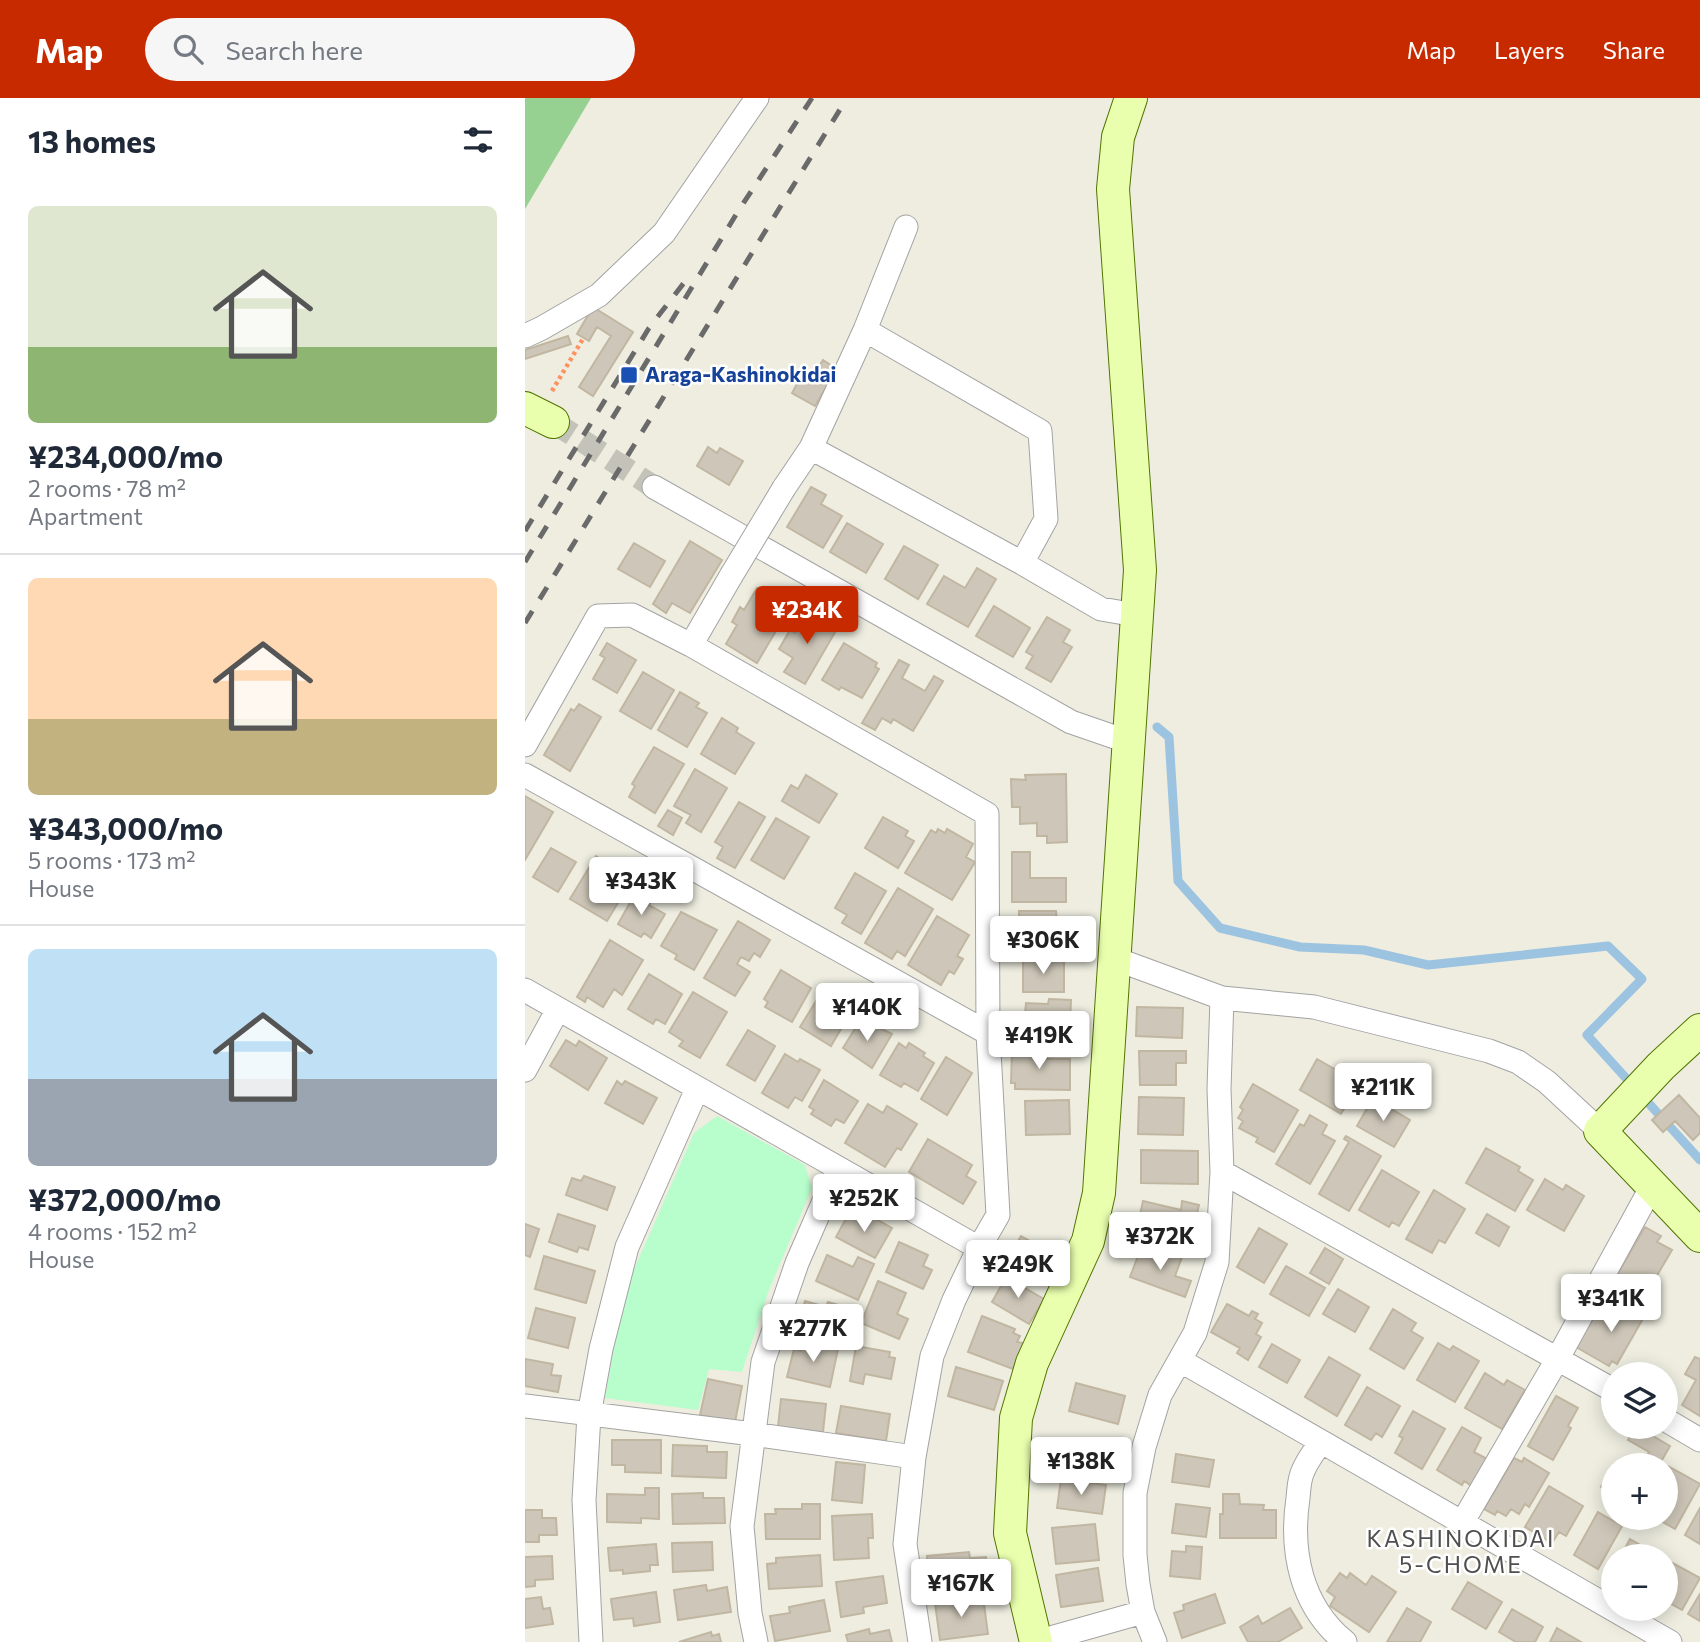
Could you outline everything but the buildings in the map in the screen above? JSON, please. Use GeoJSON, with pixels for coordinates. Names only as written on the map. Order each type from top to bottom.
{"type":"FeatureCollection","features":[{"type":"Feature","properties":{"kind":"street"},"geometry":{"type":"LineString","coordinates":[[525,336],[599,295],[664,233],[757,98]]}},
{"type":"Feature","properties":{"kind":"street"},"geometry":{"type":"LineString","coordinates":[[1131,98],[1118,137],[1114,189],[1140,570],[1099,1193],[1089,1241],[1032,1363],[1016,1419],[1010,1533],[1036,1642],[1143,1612]]}},
{"type":"Feature","properties":{"kind":"street"},"geometry":{"type":"LineString","coordinates":[[691,645],[784,488],[811,448],[866,330],[905,227]]}},
{"type":"Feature","properties":{"kind":"street"},"geometry":{"type":"LineString","coordinates":[[866,330],[1040,431],[1046,519],[1022,563]]}},
{"type":"Feature","properties":{"kind":"street"},"geometry":{"type":"LineString","coordinates":[[811,448],[1022,563],[1101,610],[1136,615]]}},
{"type":"Feature","properties":{"kind":"street"},"geometry":{"type":"LineString","coordinates":[[654,487],[1071,722],[1129,742]]}},
{"type":"Feature","properties":{"kind":"street"},"geometry":{"type":"LineString","coordinates":[[525,745],[598,616],[632,615],[691,645],[987,814],[988,1033],[998,1215],[954,1300],[932,1356],[914,1457],[905,1544],[920,1642]]}},
{"type":"Feature","properties":{"kind":"street"},"geometry":{"type":"LineString","coordinates":[[525,775],[988,1033]]}},
{"type":"Feature","properties":{"kind":"street"},"geometry":{"type":"LineString","coordinates":[[1113,958],[1222,998],[1314,1007],[1489,1051],[1518,1062],[1547,1082],[1599,1131],[1700,1236]]}},
{"type":"Feature","properties":{"kind":"street"},"geometry":{"type":"LineString","coordinates":[[525,990],[979,1248]]}},
{"type":"Feature","properties":{"kind":"street"},"geometry":{"type":"LineString","coordinates":[[1155,1642],[1143,1612],[1135,1555],[1135,1493],[1144,1447],[1160,1395],[1195,1333],[1217,1262],[1222,1172],[1219,1089],[1222,998]]}},
{"type":"Feature","properties":{"kind":"street"},"geometry":{"type":"LineString","coordinates":[[525,1070],[558,1009]]}},
{"type":"Feature","properties":{"kind":"street"},"geometry":{"type":"LineString","coordinates":[[1599,1131],[1661,1066],[1700,1030]]}},
{"type":"Feature","properties":{"kind":"street"},"geometry":{"type":"LineString","coordinates":[[591,1642],[584,1500],[589,1415],[601,1349],[627,1248],[697,1088]]}},
{"type":"Feature","properties":{"kind":"street"},"geometry":{"type":"LineString","coordinates":[[756,1642],[750,1613],[742,1526],[764,1362],[797,1262],[838,1169]]}},
{"type":"Feature","properties":{"kind":"street"},"geometry":{"type":"LineString","coordinates":[[1222,1172],[1601,1383]]}},
{"type":"Feature","properties":{"kind":"street"},"geometry":{"type":"LineString","coordinates":[[1462,1523],[1558,1358],[1651,1188]]}},
{"type":"Feature","properties":{"kind":"street"},"geometry":{"type":"LineString","coordinates":[[1181,1361],[1670,1642]]}},
{"type":"Feature","properties":{"kind":"street"},"geometry":{"type":"LineString","coordinates":[[525,1406],[914,1457]]}},
{"type":"Feature","properties":{"kind":"street"},"geometry":{"type":"LineString","coordinates":[[1678,1427],[1700,1440]]}},
{"type":"Feature","properties":{"kind":"street"},"geometry":{"type":"LineString","coordinates":[[1320,1443],[1302,1472],[1296,1509],[1295,1550],[1305,1589],[1327,1624],[1345,1642]]}},
{"type":"Feature","properties":{"kind":"path"},"geometry":{"type":"LineString","coordinates":[[538,415],[584,337]]}},
{"type":"Feature","properties":{"kind":"green space"},"geometry":{"type":"Polygon","coordinates":[[[525,98],[591,98],[525,209],[525,98]]]}},
{"type":"Feature","properties":{"kind":"green space"},"geometry":{"type":"Polygon","coordinates":[[[717,1116],[805,1165],[812,1188],[769,1290],[742,1372],[709,1369],[698,1410],[605,1398],[624,1292],[694,1133],[717,1116]]]}},
{"type":"Feature","properties":{"kind":"waterway"},"geometry":{"type":"LineString","coordinates":[[1157,727],[1169,737],[1178,881],[1220,928],[1300,947],[1364,950],[1428,965],[1608,946],[1642,979],[1587,1035],[1700,1160]]}},
{"type":"Feature","properties":{"kind":"tunnel"},"geometry":{"type":"LineString","coordinates":[[553,422],[654,487]]}},
{"type":"Feature","properties":{"kind":"railway"},"geometry":{"type":"LineString","coordinates":[[525,562],[737,213],[812,98]]}},
{"type":"Feature","properties":{"kind":"railway"},"geometry":{"type":"LineString","coordinates":[[525,623],[847,98]]}},
{"type":"Feature","properties":{"kind":"railway"},"geometry":{"type":"LineString","coordinates":[[525,531],[649,328],[690,275]]}},
{"type":"Feature","properties":{"kind":"place","name":"Araga-Kashinokidai"},"geometry":{"type":"Point","coordinates":[629,375]}},
{"type":"Feature","properties":{"kind":"district","name":"KASHINOKIDAI 5-CHOME"},"geometry":{"type":"Point","coordinates":[1461,1552]}}]}
